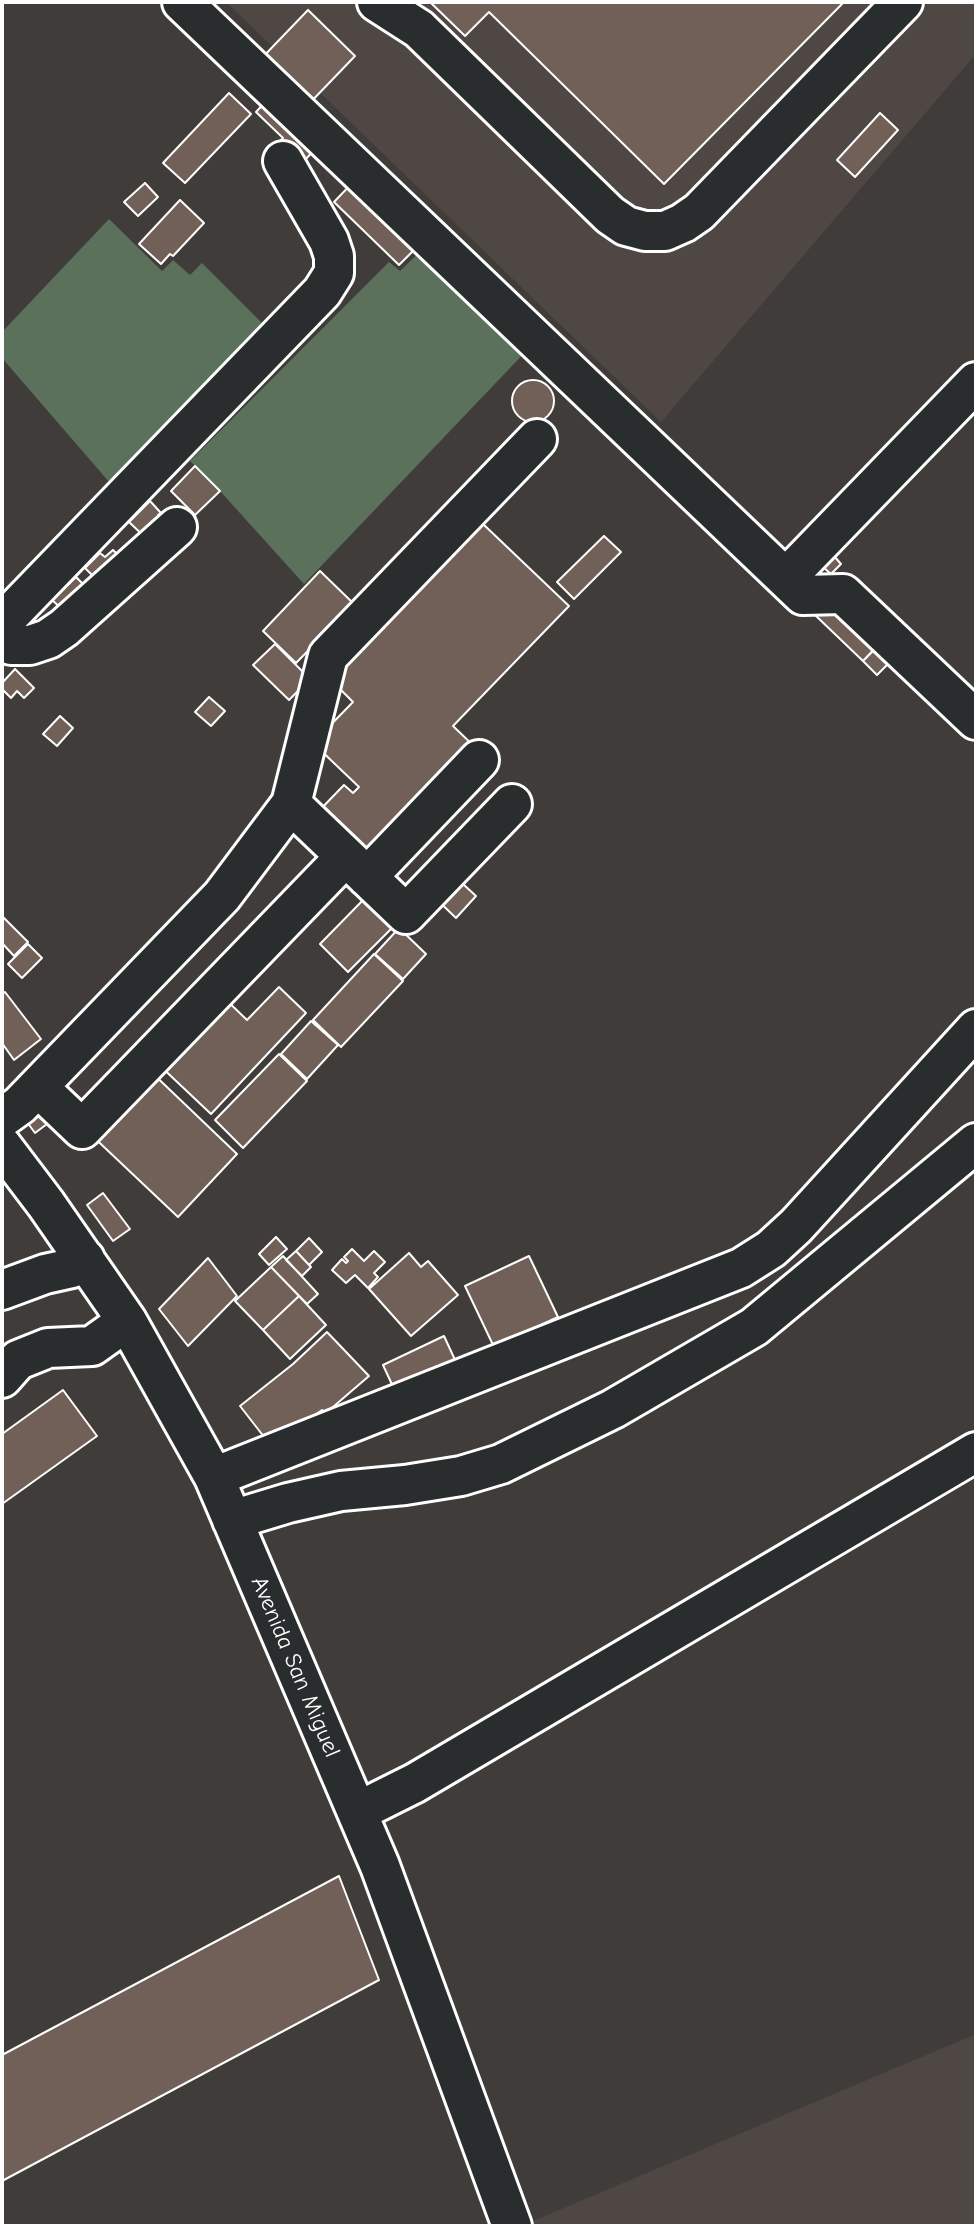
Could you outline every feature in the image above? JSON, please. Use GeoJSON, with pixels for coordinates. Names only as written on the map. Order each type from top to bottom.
{"type":"FeatureCollection","features":[{"type":"Feature","properties":{"kind":"street"},"geometry":{"type":"LineString","coordinates":[[182,2],[803,595],[843,594],[976,720]]}},
{"type":"Feature","properties":{"kind":"street"},"geometry":{"type":"LineString","coordinates":[[377,2],[419,29],[610,215],[626,226],[645,231],[665,231],[699,212],[903,2]]}},
{"type":"Feature","properties":{"kind":"street"},"geometry":{"type":"LineString","coordinates":[[2,623],[328,283],[334,273],[334,256],[329,241],[283,161]]}},
{"type":"Feature","properties":{"kind":"street"},"geometry":{"type":"LineString","coordinates":[[786,579],[976,382]]}},
{"type":"Feature","properties":{"kind":"street"},"geometry":{"type":"LineString","coordinates":[[2,1118],[38,1087],[222,896],[291,804],[328,656],[537,439]]}},
{"type":"Feature","properties":{"kind":"street"},"geometry":{"type":"LineString","coordinates":[[2,636],[11,645],[30,645],[48,639],[64,628],[177,527]]}},
{"type":"Feature","properties":{"kind":"street"},"geometry":{"type":"LineString","coordinates":[[38,1087],[82,1129],[356,867],[479,760]]}},
{"type":"Feature","properties":{"kind":"street"},"geometry":{"type":"LineString","coordinates":[[291,804],[406,914],[512,804]]}},
{"type":"Feature","properties":{"kind":"street"},"geometry":{"type":"LineString","coordinates":[[214,1478],[741,1268],[771,1249],[796,1226],[976,1029]]}},
{"type":"Feature","properties":{"kind":"street"},"geometry":{"type":"LineString","coordinates":[[232,1520],[341,1491],[461,1476],[501,1464],[613,1409],[754,1327],[976,1143]]}},
{"type":"Feature","properties":{"kind":"street","name":"Avenida San Miguel"},"geometry":{"type":"LineString","coordinates":[[2,1146],[127,1321],[214,1478],[380,1866],[512,2226]]}},
{"type":"Feature","properties":{"kind":"street"},"geometry":{"type":"LineString","coordinates":[[2,1290],[45,1274],[72,1268],[85,1259]]}},
{"type":"Feature","properties":{"kind":"street"},"geometry":{"type":"LineString","coordinates":[[2,1378],[18,1360],[48,1348],[92,1346],[127,1321]]}},
{"type":"Feature","properties":{"kind":"street"},"geometry":{"type":"LineString","coordinates":[[357,1812],[415,1783],[976,1452]]}},
{"type":"Feature","properties":{"kind":"shaded area"},"geometry":{"type":"Polygon","coordinates":[[[226,2],[976,2],[976,54],[661,422],[226,2]]]}},
{"type":"Feature","properties":{"kind":"shaded area"},"geometry":{"type":"Polygon","coordinates":[[[976,2034],[976,2226],[521,2226],[976,2034]]]}},
{"type":"Feature","properties":{"kind":"green space"},"geometry":{"type":"Polygon","coordinates":[[[109,219],[162,271],[173,260],[190,275],[202,263],[266,327],[110,483],[2,358],[2,332],[109,219]]]}},
{"type":"Feature","properties":{"kind":"green space"},"geometry":{"type":"Polygon","coordinates":[[[426,246],[531,346],[304,584],[190,461],[389,262],[400,271],[426,246]]]}},
{"type":"Feature","properties":{"kind":"building"},"geometry":{"type":"Polygon","coordinates":[[[430,2],[844,2],[664,184],[489,12],[465,36],[430,2]]]}},
{"type":"Feature","properties":{"kind":"building"},"geometry":{"type":"Polygon","coordinates":[[[308,10],[355,56],[305,108],[258,62],[308,10]]]}},
{"type":"Feature","properties":{"kind":"building"},"geometry":{"type":"Polygon","coordinates":[[[229,93],[251,114],[185,183],[163,163],[229,93]]]}},
{"type":"Feature","properties":{"kind":"building"},"geometry":{"type":"Polygon","coordinates":[[[270,97],[320,144],[303,162],[280,141],[283,138],[256,112],[270,97]]]}},
{"type":"Feature","properties":{"kind":"building"},"geometry":{"type":"Polygon","coordinates":[[[880,113],[898,130],[855,177],[837,160],[880,113]]]}},
{"type":"Feature","properties":{"kind":"building"},"geometry":{"type":"Polygon","coordinates":[[[357,178],[415,249],[399,265],[334,202],[357,178]]]}},
{"type":"Feature","properties":{"kind":"building"},"geometry":{"type":"Polygon","coordinates":[[[145,183],[158,197],[138,216],[124,202],[145,183]]]}},
{"type":"Feature","properties":{"kind":"building"},"geometry":{"type":"Polygon","coordinates":[[[180,200],[204,223],[173,256],[170,254],[161,264],[139,244],[180,200]]]}},
{"type":"Feature","properties":{"kind":"building"},"geometry":{"type":"Polygon","coordinates":[[[533,380],[548,386],[554,401],[548,416],[533,422],[518,416],[512,401],[518,386],[533,380]]]}},
{"type":"Feature","properties":{"kind":"building"},"geometry":{"type":"Polygon","coordinates":[[[195,466],[220,491],[195,515],[171,491],[195,466]]]}},
{"type":"Feature","properties":{"kind":"building"},"geometry":{"type":"Polygon","coordinates":[[[150,501],[161,513],[158,515],[166,522],[148,540],[129,522],[150,501]]]}},
{"type":"Feature","properties":{"kind":"building"},"geometry":{"type":"Polygon","coordinates":[[[483,524],[569,606],[453,726],[478,750],[365,867],[313,817],[344,785],[353,793],[359,787],[313,743],[353,702],[332,681],[483,524]]]}},
{"type":"Feature","properties":{"kind":"building"},"geometry":{"type":"Polygon","coordinates":[[[604,536],[621,552],[574,599],[557,582],[604,536]]]}},
{"type":"Feature","properties":{"kind":"building"},"geometry":{"type":"Polygon","coordinates":[[[113,550],[119,556],[96,579],[85,568],[100,553],[105,557],[113,550]]]}},
{"type":"Feature","properties":{"kind":"building"},"geometry":{"type":"Polygon","coordinates":[[[834,556],[841,564],[831,574],[823,567],[834,556]]]}},
{"type":"Feature","properties":{"kind":"building"},"geometry":{"type":"Polygon","coordinates":[[[320,571],[354,604],[296,663],[263,631],[320,571]]]}},
{"type":"Feature","properties":{"kind":"building"},"geometry":{"type":"Polygon","coordinates":[[[76,577],[86,587],[63,610],[52,600],[76,577]]]}},
{"type":"Feature","properties":{"kind":"building"},"geometry":{"type":"Polygon","coordinates":[[[831,608],[874,650],[863,661],[814,614],[831,608]]]}},
{"type":"Feature","properties":{"kind":"building"},"geometry":{"type":"Polygon","coordinates":[[[880,643],[895,657],[877,675],[863,661],[880,643]]]}},
{"type":"Feature","properties":{"kind":"building"},"geometry":{"type":"Polygon","coordinates":[[[275,644],[310,679],[289,700],[253,665],[275,644]]]}},
{"type":"Feature","properties":{"kind":"building"},"geometry":{"type":"Polygon","coordinates":[[[15,669],[34,688],[24,698],[17,691],[11,698],[2,689],[2,683],[15,669]]]}},
{"type":"Feature","properties":{"kind":"building"},"geometry":{"type":"Polygon","coordinates":[[[209,697],[225,711],[211,726],[195,712],[209,697]]]}},
{"type":"Feature","properties":{"kind":"building"},"geometry":{"type":"Polygon","coordinates":[[[60,716],[73,728],[57,746],[43,734],[60,716]]]}},
{"type":"Feature","properties":{"kind":"building"},"geometry":{"type":"Polygon","coordinates":[[[451,873],[476,896],[456,918],[431,894],[451,873]]]}},
{"type":"Feature","properties":{"kind":"building"},"geometry":{"type":"Polygon","coordinates":[[[367,896],[396,924],[348,972],[320,944],[367,896]]]}},
{"type":"Feature","properties":{"kind":"building"},"geometry":{"type":"Polygon","coordinates":[[[2,916],[28,942],[14,956],[2,943],[2,916]]]}},
{"type":"Feature","properties":{"kind":"building"},"geometry":{"type":"Polygon","coordinates":[[[399,928],[426,954],[403,979],[375,954],[399,928]]]}},
{"type":"Feature","properties":{"kind":"building"},"geometry":{"type":"Polygon","coordinates":[[[28,944],[42,958],[22,978],[8,964],[28,944]]]}},
{"type":"Feature","properties":{"kind":"building"},"geometry":{"type":"Polygon","coordinates":[[[374,954],[403,981],[341,1047],[313,1020],[374,954]]]}},
{"type":"Feature","properties":{"kind":"building"},"geometry":{"type":"Polygon","coordinates":[[[279,987],[306,1013],[211,1114],[156,1062],[220,994],[247,1020],[279,987]]]}},
{"type":"Feature","properties":{"kind":"building"},"geometry":{"type":"Polygon","coordinates":[[[5,992],[41,1039],[14,1060],[2,1043],[2,994],[5,992]]]}},
{"type":"Feature","properties":{"kind":"building"},"geometry":{"type":"Polygon","coordinates":[[[311,1021],[338,1045],[307,1079],[281,1054],[311,1021]]]}},
{"type":"Feature","properties":{"kind":"building"},"geometry":{"type":"Polygon","coordinates":[[[279,1054],[307,1081],[243,1148],[215,1120],[279,1054]]]}},
{"type":"Feature","properties":{"kind":"building"},"geometry":{"type":"Polygon","coordinates":[[[146,1067],[237,1154],[178,1217],[86,1130],[146,1067]]]}},
{"type":"Feature","properties":{"kind":"building"},"geometry":{"type":"Polygon","coordinates":[[[39,1113],[47,1124],[35,1133],[27,1122],[39,1113]]]}},
{"type":"Feature","properties":{"kind":"building"},"geometry":{"type":"Polygon","coordinates":[[[103,1193],[130,1229],[113,1241],[87,1205],[103,1193]]]}},
{"type":"Feature","properties":{"kind":"building"},"geometry":{"type":"Polygon","coordinates":[[[276,1237],[287,1249],[269,1265],[259,1254],[276,1237]]]}},
{"type":"Feature","properties":{"kind":"building"},"geometry":{"type":"Polygon","coordinates":[[[309,1238],[322,1252],[309,1265],[296,1251],[309,1238]]]}},
{"type":"Feature","properties":{"kind":"building"},"geometry":{"type":"Polygon","coordinates":[[[352,1249],[364,1261],[374,1251],[385,1262],[374,1273],[378,1277],[368,1288],[355,1275],[346,1283],[332,1270],[342,1259],[346,1263],[348,1261],[344,1257],[352,1249]]]}},
{"type":"Feature","properties":{"kind":"building"},"geometry":{"type":"Polygon","coordinates":[[[296,1251],[311,1267],[302,1276],[286,1260],[296,1251]]]}},
{"type":"Feature","properties":{"kind":"building"},"geometry":{"type":"Polygon","coordinates":[[[409,1253],[421,1267],[428,1261],[458,1295],[411,1336],[369,1289],[409,1253]]]}},
{"type":"Feature","properties":{"kind":"building"},"geometry":{"type":"Polygon","coordinates":[[[283,1256],[318,1294],[307,1304],[271,1267],[283,1256]]]}},
{"type":"Feature","properties":{"kind":"building"},"geometry":{"type":"Polygon","coordinates":[[[529,1256],[558,1317],[494,1347],[465,1286],[529,1256]]]}},
{"type":"Feature","properties":{"kind":"building"},"geometry":{"type":"Polygon","coordinates":[[[208,1258],[237,1296],[188,1346],[159,1309],[208,1258]]]}},
{"type":"Feature","properties":{"kind":"building"},"geometry":{"type":"Polygon","coordinates":[[[271,1267],[299,1296],[263,1330],[235,1301],[271,1267]]]}},
{"type":"Feature","properties":{"kind":"building"},"geometry":{"type":"Polygon","coordinates":[[[299,1296],[326,1325],[290,1359],[263,1330],[299,1296]]]}},
{"type":"Feature","properties":{"kind":"building"},"geometry":{"type":"Polygon","coordinates":[[[327,1332],[369,1376],[326,1413],[322,1410],[295,1429],[268,1442],[240,1406],[293,1364],[327,1332]]]}},
{"type":"Feature","properties":{"kind":"building"},"geometry":{"type":"Polygon","coordinates":[[[444,1336],[456,1362],[395,1391],[383,1365],[444,1336]]]}},
{"type":"Feature","properties":{"kind":"building"},"geometry":{"type":"Polygon","coordinates":[[[63,1390],[97,1436],[2,1504],[2,1434],[63,1390]]]}},
{"type":"Feature","properties":{"kind":"building"},"geometry":{"type":"Polygon","coordinates":[[[339,1876],[379,1980],[2,2181],[2,2055],[339,1876]]]}}]}
